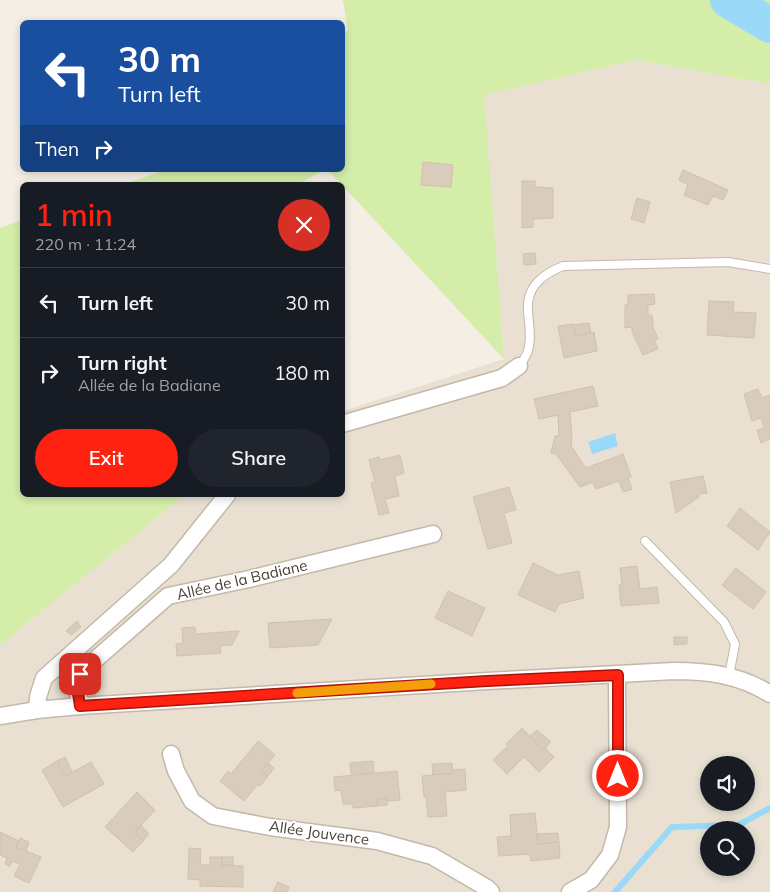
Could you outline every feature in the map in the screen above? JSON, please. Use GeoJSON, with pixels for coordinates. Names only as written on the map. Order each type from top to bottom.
{"type":"FeatureCollection","features":[{"type":"Feature","properties":{"kind":"street"},"geometry":{"type":"LineString","coordinates":[[345,423],[502,378],[519,366]]}},
{"type":"Feature","properties":{"kind":"street"},"geometry":{"type":"LineString","coordinates":[[36,710],[44,678],[171,565],[225,497]]}},
{"type":"Feature","properties":{"kind":"street","name":"Allée de la Badiane"},"geometry":{"type":"LineString","coordinates":[[80,706],[78,693],[80,674],[168,596],[249,579],[433,534]]}},
{"type":"Feature","properties":{"kind":"street"},"geometry":{"type":"LineString","coordinates":[[0,716],[80,706],[487,681],[689,671],[704,671],[729,676],[757,685],[770,694]]}},
{"type":"Feature","properties":{"kind":"street"},"geometry":{"type":"LineString","coordinates":[[570,892],[591,880],[610,855],[618,827],[618,675]]}},
{"type":"Feature","properties":{"kind":"street","name":"Allée Jouvence"},"geometry":{"type":"LineString","coordinates":[[172,754],[176,771],[192,801],[213,816],[270,827],[376,841],[422,853],[432,856],[491,892]]}},
{"type":"Feature","properties":{"kind":"lane"},"geometry":{"type":"LineString","coordinates":[[519,366],[526,356],[530,345],[528,303],[535,284],[548,272],[563,266],[728,262],[770,269]]}},
{"type":"Feature","properties":{"kind":"lane"},"geometry":{"type":"LineString","coordinates":[[645,541],[724,622],[735,644],[729,676]]}},
{"type":"Feature","properties":{"kind":"shaded area"},"geometry":{"type":"Polygon","coordinates":[[[636,60],[770,84],[770,892],[0,892],[0,645],[183,497],[345,497],[345,410],[504,359],[483,95],[636,60]]]}},
{"type":"Feature","properties":{"kind":"green space"},"geometry":{"type":"Polygon","coordinates":[[[343,0],[770,0],[770,84],[636,60],[484,95],[504,359],[345,188],[345,182],[339,182],[330,172],[345,172],[345,32],[348,31],[343,0]]]}},
{"type":"Feature","properties":{"kind":"green space"},"geometry":{"type":"Polygon","coordinates":[[[159,172],[320,172],[302,182],[131,182],[159,172]]]}},
{"type":"Feature","properties":{"kind":"green space"},"geometry":{"type":"Polygon","coordinates":[[[20,221],[20,497],[183,497],[0,645],[0,228],[20,221]]]}},
{"type":"Feature","properties":{"kind":"water"},"geometry":{"type":"Polygon","coordinates":[[[615,433],[618,446],[592,454],[588,442],[615,433]]]}},
{"type":"Feature","properties":{"kind":"building"},"geometry":{"type":"Polygon","coordinates":[[[423,162],[453,165],[451,187],[421,185],[423,162]]]}},
{"type":"Feature","properties":{"kind":"building"},"geometry":{"type":"Polygon","coordinates":[[[683,170],[728,190],[723,200],[713,196],[708,205],[684,195],[688,185],[679,180],[683,170]]]}},
{"type":"Feature","properties":{"kind":"building"},"geometry":{"type":"Polygon","coordinates":[[[522,181],[535,181],[535,187],[553,188],[553,218],[533,219],[533,227],[522,228],[522,181]]]}},
{"type":"Feature","properties":{"kind":"building"},"geometry":{"type":"Polygon","coordinates":[[[637,198],[650,202],[644,223],[631,219],[637,198]]]}},
{"type":"Feature","properties":{"kind":"building"},"geometry":{"type":"Polygon","coordinates":[[[535,253],[536,264],[524,265],[523,254],[535,253]]]}},
{"type":"Feature","properties":{"kind":"building"},"geometry":{"type":"Polygon","coordinates":[[[654,294],[655,304],[648,305],[648,315],[652,315],[653,327],[658,339],[654,340],[658,349],[643,355],[632,332],[632,327],[625,328],[625,305],[628,305],[628,295],[654,294]]]}},
{"type":"Feature","properties":{"kind":"building"},"geometry":{"type":"Polygon","coordinates":[[[709,301],[734,302],[733,312],[756,313],[754,338],[707,335],[709,301]]]}},
{"type":"Feature","properties":{"kind":"building"},"geometry":{"type":"Polygon","coordinates":[[[589,323],[591,333],[575,336],[573,325],[589,323]]]}},
{"type":"Feature","properties":{"kind":"building"},"geometry":{"type":"Polygon","coordinates":[[[573,324],[575,336],[594,332],[597,351],[564,358],[558,326],[573,324]]]}},
{"type":"Feature","properties":{"kind":"building"},"geometry":{"type":"Polygon","coordinates":[[[593,386],[598,406],[570,412],[571,446],[586,468],[623,454],[631,477],[628,478],[632,489],[623,492],[619,481],[596,489],[593,482],[580,487],[556,454],[551,453],[555,436],[559,436],[558,415],[539,419],[534,399],[593,386]]]}},
{"type":"Feature","properties":{"kind":"building"},"geometry":{"type":"Polygon","coordinates":[[[758,389],[762,398],[770,395],[770,439],[761,443],[757,430],[764,428],[761,418],[752,421],[744,394],[758,389]]]}},
{"type":"Feature","properties":{"kind":"building"},"geometry":{"type":"Polygon","coordinates":[[[400,455],[404,473],[395,476],[399,496],[385,499],[389,513],[379,515],[371,483],[375,482],[369,460],[379,457],[379,460],[400,455]]]}},
{"type":"Feature","properties":{"kind":"building"},"geometry":{"type":"Polygon","coordinates":[[[703,476],[707,493],[699,494],[699,497],[676,513],[670,482],[703,476]]]}},
{"type":"Feature","properties":{"kind":"building"},"geometry":{"type":"Polygon","coordinates":[[[509,487],[516,510],[504,513],[512,543],[488,549],[473,497],[509,487]]]}},
{"type":"Feature","properties":{"kind":"building"},"geometry":{"type":"Polygon","coordinates":[[[740,508],[770,532],[758,550],[727,526],[740,508]]]}},
{"type":"Feature","properties":{"kind":"building"},"geometry":{"type":"Polygon","coordinates":[[[533,563],[558,575],[579,571],[584,598],[559,604],[555,612],[518,595],[533,563]]]}},
{"type":"Feature","properties":{"kind":"building"},"geometry":{"type":"Polygon","coordinates":[[[637,566],[640,589],[657,587],[659,603],[621,606],[619,585],[622,585],[620,568],[637,566]]]}},
{"type":"Feature","properties":{"kind":"building"},"geometry":{"type":"Polygon","coordinates":[[[736,568],[766,592],[753,609],[722,585],[736,568]]]}},
{"type":"Feature","properties":{"kind":"building"},"geometry":{"type":"Polygon","coordinates":[[[448,591],[485,608],[472,636],[435,618],[448,591]]]}},
{"type":"Feature","properties":{"kind":"building"},"geometry":{"type":"Polygon","coordinates":[[[332,619],[318,645],[270,648],[268,623],[332,619]]]}},
{"type":"Feature","properties":{"kind":"building"},"geometry":{"type":"Polygon","coordinates":[[[77,621],[81,627],[71,635],[66,631],[77,621]]]}},
{"type":"Feature","properties":{"kind":"building"},"geometry":{"type":"Polygon","coordinates":[[[195,627],[196,634],[239,631],[232,645],[220,646],[221,653],[177,656],[176,644],[183,643],[182,628],[195,627]]]}},
{"type":"Feature","properties":{"kind":"building"},"geometry":{"type":"Polygon","coordinates":[[[674,637],[687,637],[687,644],[674,645],[674,637]]]}},
{"type":"Feature","properties":{"kind":"building"},"geometry":{"type":"Polygon","coordinates":[[[522,728],[543,750],[545,748],[554,757],[539,772],[524,757],[507,774],[493,760],[508,746],[506,744],[522,728]]]}},
{"type":"Feature","properties":{"kind":"building"},"geometry":{"type":"Polygon","coordinates":[[[537,730],[551,742],[543,750],[530,736],[537,730]]]}},
{"type":"Feature","properties":{"kind":"building"},"geometry":{"type":"Polygon","coordinates":[[[258,741],[275,755],[261,771],[268,776],[260,786],[258,784],[244,801],[220,781],[228,771],[231,774],[258,741]]]}},
{"type":"Feature","properties":{"kind":"building"},"geometry":{"type":"Polygon","coordinates":[[[65,757],[72,772],[65,776],[57,761],[65,757]]]}},
{"type":"Feature","properties":{"kind":"building"},"geometry":{"type":"Polygon","coordinates":[[[57,761],[65,776],[91,762],[104,784],[63,807],[42,770],[57,761]]]}},
{"type":"Feature","properties":{"kind":"building"},"geometry":{"type":"Polygon","coordinates":[[[373,761],[374,773],[351,774],[350,763],[373,761]]]}},
{"type":"Feature","properties":{"kind":"building"},"geometry":{"type":"Polygon","coordinates":[[[268,763],[274,768],[268,776],[261,771],[268,763]]]}},
{"type":"Feature","properties":{"kind":"building"},"geometry":{"type":"Polygon","coordinates":[[[452,763],[453,773],[433,775],[432,764],[452,763]]]}},
{"type":"Feature","properties":{"kind":"building"},"geometry":{"type":"Polygon","coordinates":[[[465,769],[466,790],[445,792],[447,816],[428,817],[422,776],[453,773],[453,770],[465,769]]]}},
{"type":"Feature","properties":{"kind":"building"},"geometry":{"type":"Polygon","coordinates":[[[397,771],[400,800],[387,801],[387,798],[377,799],[377,806],[353,808],[353,804],[343,804],[341,790],[335,791],[334,777],[397,771]]]}},
{"type":"Feature","properties":{"kind":"building"},"geometry":{"type":"Polygon","coordinates":[[[137,792],[155,810],[135,832],[143,841],[133,852],[105,827],[137,792]]]}},
{"type":"Feature","properties":{"kind":"building"},"geometry":{"type":"Polygon","coordinates":[[[387,798],[387,805],[377,806],[377,799],[387,798]]]}},
{"type":"Feature","properties":{"kind":"building"},"geometry":{"type":"Polygon","coordinates":[[[535,813],[538,844],[559,842],[560,858],[531,861],[530,854],[499,856],[497,837],[511,836],[510,815],[535,813]]]}},
{"type":"Feature","properties":{"kind":"building"},"geometry":{"type":"Polygon","coordinates":[[[141,825],[149,834],[143,841],[135,832],[141,825]]]}},
{"type":"Feature","properties":{"kind":"building"},"geometry":{"type":"Polygon","coordinates":[[[0,832],[19,841],[16,847],[41,857],[29,883],[14,876],[20,864],[12,861],[10,866],[5,864],[7,858],[0,855],[0,832]]]}},
{"type":"Feature","properties":{"kind":"building"},"geometry":{"type":"Polygon","coordinates":[[[558,833],[559,842],[538,844],[537,834],[558,833]]]}},
{"type":"Feature","properties":{"kind":"building"},"geometry":{"type":"Polygon","coordinates":[[[20,838],[29,842],[26,851],[16,847],[20,838]]]}},
{"type":"Feature","properties":{"kind":"building"},"geometry":{"type":"Polygon","coordinates":[[[189,848],[201,849],[200,865],[210,865],[210,857],[222,857],[222,865],[243,866],[243,887],[200,886],[200,880],[188,879],[189,848]]]}},
{"type":"Feature","properties":{"kind":"building"},"geometry":{"type":"Polygon","coordinates":[[[222,857],[233,857],[233,865],[222,865],[222,857]]]}},
{"type":"Feature","properties":{"kind":"building"},"geometry":{"type":"Polygon","coordinates":[[[278,882],[289,887],[287,892],[273,892],[278,882]]]}},
{"type":"Feature","properties":{"kind":"waterway"},"geometry":{"type":"LineString","coordinates":[[728,0],[770,25]]}},
{"type":"Feature","properties":{"kind":"waterway"},"geometry":{"type":"LineString","coordinates":[[615,892],[672,827],[738,825],[770,808]]}},
{"type":"Feature","properties":{"kind":"slow traffic"},"geometry":{"type":"LineString","coordinates":[[297,693],[431,684]]}},
{"type":"Feature","properties":{"kind":"route"},"geometry":{"type":"LineString","coordinates":[[80,674],[78,693],[80,706],[487,681],[618,675],[618,776]]}}]}
